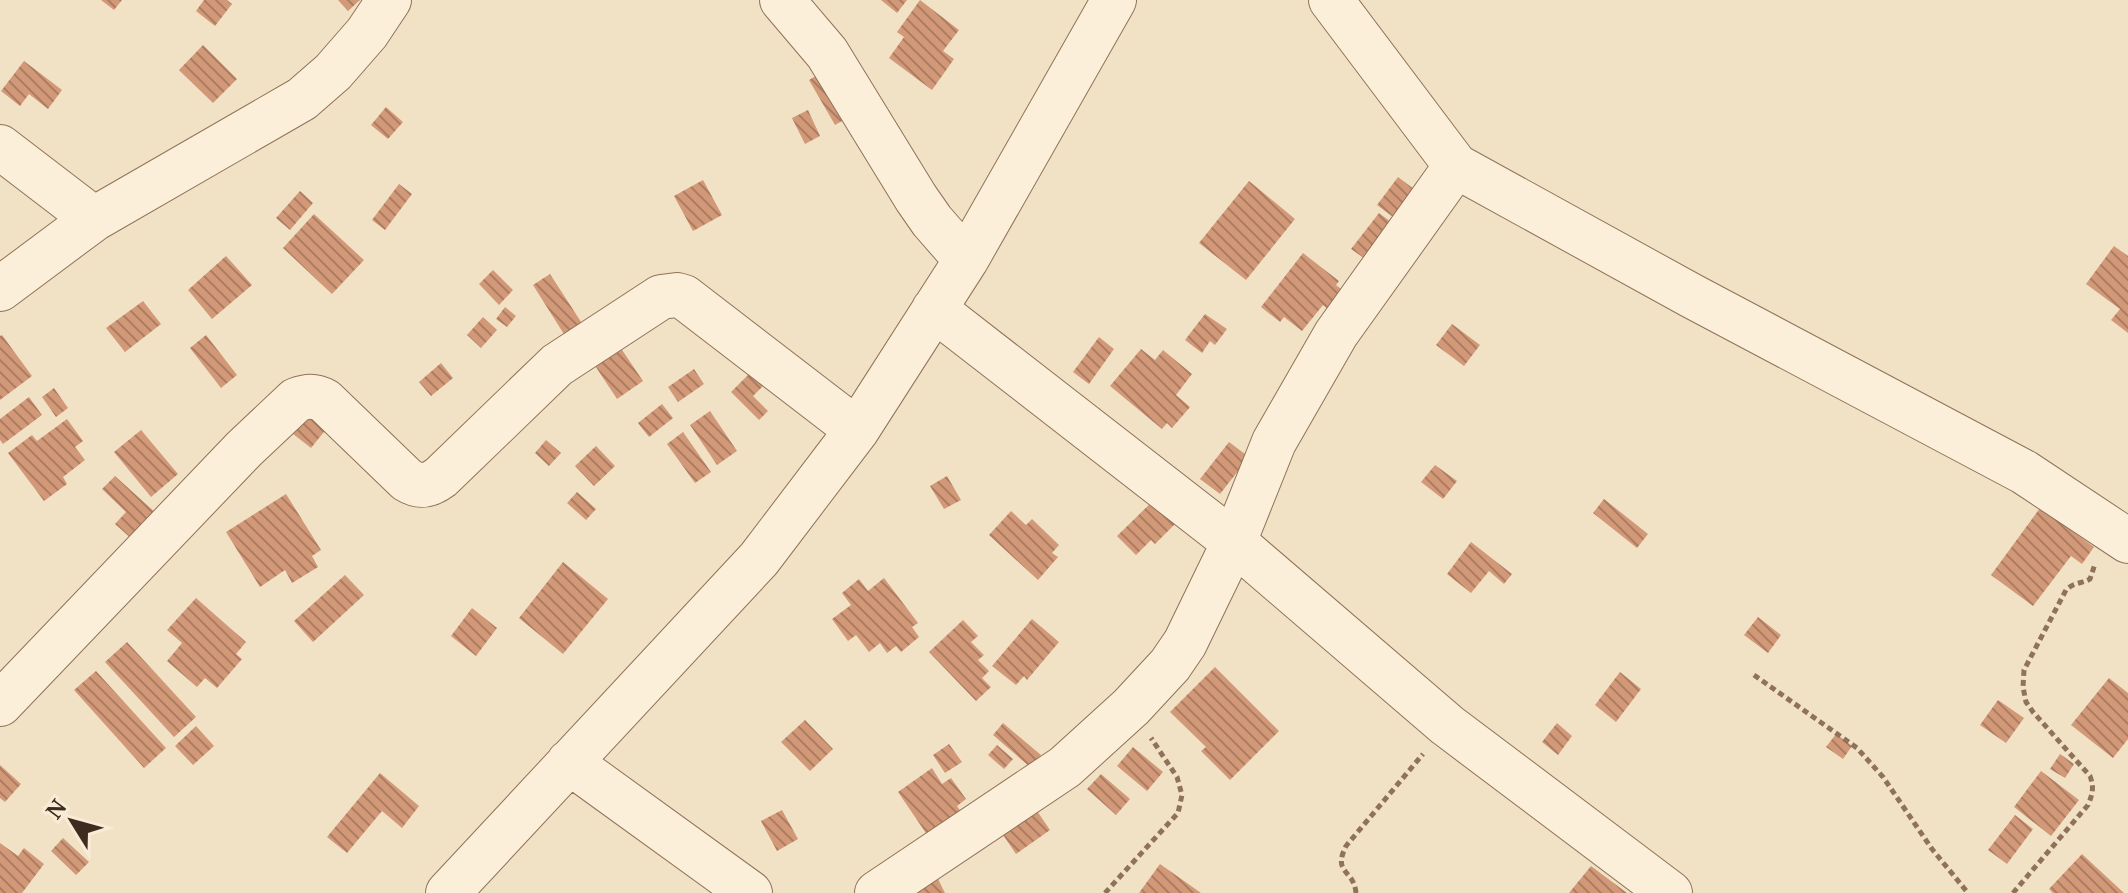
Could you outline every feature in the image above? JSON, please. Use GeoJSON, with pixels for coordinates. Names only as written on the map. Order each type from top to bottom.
{"type":"FeatureCollection","features":[{"type":"Feature","properties":{"kind":"street"},"geometry":{"type":"LineString","coordinates":[[0,289],[94,219],[302,99],[342,62],[367,33],[389,0]]}},
{"type":"Feature","properties":{"kind":"street"},"geometry":{"type":"LineString","coordinates":[[782,0],[827,53],[916,198],[966,260]]}},
{"type":"Feature","properties":{"kind":"street"},"geometry":{"type":"LineString","coordinates":[[448,893],[759,559],[857,430],[966,260],[1114,0]]}},
{"type":"Feature","properties":{"kind":"street"},"geometry":{"type":"LineString","coordinates":[[1331,0],[1456,166],[1692,296],[2024,472],[2112,530]]}},
{"type":"Feature","properties":{"kind":"street"},"geometry":{"type":"LineString","coordinates":[[0,147],[94,219]]}},
{"type":"Feature","properties":{"kind":"street"},"geometry":{"type":"LineString","coordinates":[[877,893],[1065,767],[1131,707],[1170,665],[1185,643],[1234,542],[1274,442],[1336,334],[1456,166]]}},
{"type":"Feature","properties":{"kind":"street"},"geometry":{"type":"LineString","coordinates":[[0,704],[244,449],[296,400],[316,396],[325,401],[407,480],[427,485],[441,477],[557,365],[661,297],[677,295],[684,297],[857,430]]}},
{"type":"Feature","properties":{"kind":"street"},"geometry":{"type":"LineString","coordinates":[[934,309],[1234,542],[1447,725],[1670,893]]}},
{"type":"Feature","properties":{"kind":"street"},"geometry":{"type":"LineString","coordinates":[[569,762],[750,893]]}},
{"type":"Feature","properties":{"kind":"path"},"geometry":{"type":"LineString","coordinates":[[2013,893],[2088,805],[2093,795],[2090,776],[2026,702],[2024,670],[2066,590],[2076,582],[2090,579],[2112,530]]}},
{"type":"Feature","properties":{"kind":"path"},"geometry":{"type":"LineString","coordinates":[[1754,675],[1857,748],[1883,777],[1932,849],[1968,893]]}},
{"type":"Feature","properties":{"kind":"path"},"geometry":{"type":"LineString","coordinates":[[1105,893],[1178,813],[1182,795],[1177,777],[1131,707]]}},
{"type":"Feature","properties":{"kind":"path"},"geometry":{"type":"LineString","coordinates":[[1356,893],[1356,886],[1340,860],[1346,846],[1447,725]]}},
{"type":"Feature","properties":{"kind":"building"},"geometry":{"type":"Polygon","coordinates":[[[101,0],[122,0],[114,10],[101,0]]]}},
{"type":"Feature","properties":{"kind":"building"},"geometry":{"type":"Polygon","coordinates":[[[204,0],[227,0],[232,4],[215,26],[196,11],[204,0]]]}},
{"type":"Feature","properties":{"kind":"building"},"geometry":{"type":"Polygon","coordinates":[[[338,0],[360,0],[348,11],[338,0]]]}},
{"type":"Feature","properties":{"kind":"building"},"geometry":{"type":"Polygon","coordinates":[[[881,0],[907,0],[897,13],[881,0]]]}},
{"type":"Feature","properties":{"kind":"building"},"geometry":{"type":"Polygon","coordinates":[[[920,0],[959,30],[943,51],[954,59],[932,90],[889,58],[904,37],[897,32],[920,0]]]}},
{"type":"Feature","properties":{"kind":"building"},"geometry":{"type":"Polygon","coordinates":[[[203,45],[237,79],[213,103],[179,70],[203,45]]]}},
{"type":"Feature","properties":{"kind":"building"},"geometry":{"type":"Polygon","coordinates":[[[24,61],[62,90],[48,109],[29,94],[20,106],[1,91],[24,61]]]}},
{"type":"Feature","properties":{"kind":"building"},"geometry":{"type":"Polygon","coordinates":[[[829,68],[856,113],[835,125],[809,80],[829,68]]]}},
{"type":"Feature","properties":{"kind":"building"},"geometry":{"type":"Polygon","coordinates":[[[386,107],[403,122],[388,139],[371,125],[386,107]]]}},
{"type":"Feature","properties":{"kind":"building"},"geometry":{"type":"Polygon","coordinates":[[[808,110],[820,136],[805,144],[792,118],[808,110]]]}},
{"type":"Feature","properties":{"kind":"building"},"geometry":{"type":"Polygon","coordinates":[[[1398,177],[1414,189],[1393,217],[1377,205],[1398,177]]]}},
{"type":"Feature","properties":{"kind":"building"},"geometry":{"type":"Polygon","coordinates":[[[703,180],[722,215],[693,231],[674,196],[703,180]]]}},
{"type":"Feature","properties":{"kind":"building"},"geometry":{"type":"Polygon","coordinates":[[[1249,181],[1295,219],[1246,280],[1199,243],[1249,181]]]}},
{"type":"Feature","properties":{"kind":"building"},"geometry":{"type":"Polygon","coordinates":[[[399,184],[412,194],[385,230],[372,220],[399,184]]]}},
{"type":"Feature","properties":{"kind":"building"},"geometry":{"type":"Polygon","coordinates":[[[300,191],[313,203],[290,230],[276,218],[300,191]]]}},
{"type":"Feature","properties":{"kind":"building"},"geometry":{"type":"Polygon","coordinates":[[[1379,213],[1395,225],[1368,261],[1351,249],[1379,213]]]}},
{"type":"Feature","properties":{"kind":"building"},"geometry":{"type":"Polygon","coordinates":[[[314,214],[364,260],[332,294],[283,248],[314,214]]]}},
{"type":"Feature","properties":{"kind":"building"},"geometry":{"type":"Polygon","coordinates":[[[2114,246],[2128,256],[2128,333],[2111,320],[2120,309],[2086,284],[2114,246]]]}},
{"type":"Feature","properties":{"kind":"building"},"geometry":{"type":"Polygon","coordinates":[[[1303,253],[1339,281],[1336,285],[1345,292],[1330,311],[1323,305],[1302,331],[1284,317],[1280,322],[1261,307],[1303,253]]]}},
{"type":"Feature","properties":{"kind":"building"},"geometry":{"type":"Polygon","coordinates":[[[226,256],[252,285],[212,319],[188,290],[226,256]]]}},
{"type":"Feature","properties":{"kind":"building"},"geometry":{"type":"Polygon","coordinates":[[[493,270],[513,290],[499,305],[479,284],[493,270]]]}},
{"type":"Feature","properties":{"kind":"building"},"geometry":{"type":"Polygon","coordinates":[[[550,274],[585,328],[567,339],[533,285],[550,274]]]}},
{"type":"Feature","properties":{"kind":"building"},"geometry":{"type":"Polygon","coordinates":[[[143,301],[161,324],[125,352],[106,328],[143,301]]]}},
{"type":"Feature","properties":{"kind":"building"},"geometry":{"type":"Polygon","coordinates":[[[505,307],[516,316],[507,327],[496,319],[505,307]]]}},
{"type":"Feature","properties":{"kind":"building"},"geometry":{"type":"Polygon","coordinates":[[[1205,314],[1227,329],[1215,345],[1210,341],[1202,353],[1185,340],[1205,314]]]}},
{"type":"Feature","properties":{"kind":"building"},"geometry":{"type":"Polygon","coordinates":[[[483,317],[497,330],[481,348],[467,335],[483,317]]]}},
{"type":"Feature","properties":{"kind":"building"},"geometry":{"type":"Polygon","coordinates":[[[1452,324],[1480,345],[1464,366],[1436,345],[1452,324]]]}},
{"type":"Feature","properties":{"kind":"building"},"geometry":{"type":"Polygon","coordinates":[[[206,335],[237,375],[221,388],[190,348],[206,335]]]}},
{"type":"Feature","properties":{"kind":"building"},"geometry":{"type":"Polygon","coordinates":[[[0,336],[32,376],[0,400],[0,336]]]}},
{"type":"Feature","properties":{"kind":"building"},"geometry":{"type":"Polygon","coordinates":[[[1099,337],[1114,349],[1089,384],[1073,372],[1099,337]]]}},
{"type":"Feature","properties":{"kind":"building"},"geometry":{"type":"Polygon","coordinates":[[[614,338],[643,381],[617,399],[588,355],[614,338]]]}},
{"type":"Feature","properties":{"kind":"building"},"geometry":{"type":"Polygon","coordinates":[[[1141,349],[1155,360],[1163,350],[1192,374],[1176,395],[1190,407],[1172,428],[1167,423],[1162,429],[1110,386],[1141,349]]]}},
{"type":"Feature","properties":{"kind":"building"},"geometry":{"type":"Polygon","coordinates":[[[441,363],[453,378],[431,396],[419,382],[441,363]]]}},
{"type":"Feature","properties":{"kind":"building"},"geometry":{"type":"Polygon","coordinates":[[[759,364],[772,377],[753,396],[768,411],[759,420],[731,392],[759,364]]]}},
{"type":"Feature","properties":{"kind":"building"},"geometry":{"type":"Polygon","coordinates":[[[694,369],[704,384],[678,402],[668,387],[694,369]]]}},
{"type":"Feature","properties":{"kind":"building"},"geometry":{"type":"Polygon","coordinates":[[[54,388],[68,408],[56,417],[42,397],[54,388]]]}},
{"type":"Feature","properties":{"kind":"building"},"geometry":{"type":"Polygon","coordinates":[[[29,397],[42,415],[3,444],[0,440],[0,419],[29,397]]]}},
{"type":"Feature","properties":{"kind":"building"},"geometry":{"type":"Polygon","coordinates":[[[314,399],[336,417],[311,448],[288,430],[314,399]]]}},
{"type":"Feature","properties":{"kind":"building"},"geometry":{"type":"Polygon","coordinates":[[[662,404],[673,418],[649,437],[638,423],[662,404]]]}},
{"type":"Feature","properties":{"kind":"building"},"geometry":{"type":"Polygon","coordinates":[[[710,411],[737,451],[717,465],[690,425],[710,411]]]}},
{"type":"Feature","properties":{"kind":"building"},"geometry":{"type":"Polygon","coordinates":[[[67,419],[83,441],[75,447],[85,460],[63,477],[67,484],[44,501],[8,453],[32,435],[37,441],[67,419]]]}},
{"type":"Feature","properties":{"kind":"building"},"geometry":{"type":"Polygon","coordinates":[[[141,430],[178,474],[151,497],[114,452],[141,430]]]}},
{"type":"Feature","properties":{"kind":"building"},"geometry":{"type":"Polygon","coordinates":[[[683,432],[711,472],[695,483],[667,444],[683,432]]]}},
{"type":"Feature","properties":{"kind":"building"},"geometry":{"type":"Polygon","coordinates":[[[546,440],[561,453],[549,466],[535,453],[546,440]]]}},
{"type":"Feature","properties":{"kind":"building"},"geometry":{"type":"Polygon","coordinates":[[[1229,442],[1249,457],[1220,494],[1200,479],[1229,442]]]}},
{"type":"Feature","properties":{"kind":"building"},"geometry":{"type":"Polygon","coordinates":[[[596,446],[615,466],[594,486],[575,466],[596,446]]]}},
{"type":"Feature","properties":{"kind":"building"},"geometry":{"type":"Polygon","coordinates":[[[1435,465],[1457,481],[1443,499],[1421,482],[1435,465]]]}},
{"type":"Feature","properties":{"kind":"building"},"geometry":{"type":"Polygon","coordinates":[[[115,476],[158,515],[134,541],[115,524],[126,512],[102,489],[115,476]]]}},
{"type":"Feature","properties":{"kind":"building"},"geometry":{"type":"Polygon","coordinates":[[[947,476],[961,500],[944,509],[930,486],[947,476]]]}},
{"type":"Feature","properties":{"kind":"building"},"geometry":{"type":"Polygon","coordinates":[[[577,492],[596,509],[586,520],[567,503],[577,492]]]}},
{"type":"Feature","properties":{"kind":"building"},"geometry":{"type":"Polygon","coordinates":[[[286,494],[321,550],[312,556],[318,567],[292,583],[285,570],[260,587],[226,532],[286,494]]]}},
{"type":"Feature","properties":{"kind":"building"},"geometry":{"type":"Polygon","coordinates":[[[1157,497],[1180,519],[1155,544],[1151,540],[1136,555],[1117,536],[1157,497]]]}},
{"type":"Feature","properties":{"kind":"building"},"geometry":{"type":"Polygon","coordinates":[[[1604,499],[1648,534],[1637,548],[1593,513],[1604,499]]]}},
{"type":"Feature","properties":{"kind":"building"},"geometry":{"type":"Polygon","coordinates":[[[2040,508],[2094,547],[2082,564],[2071,556],[2033,606],[1991,575],[2040,508]]]}},
{"type":"Feature","properties":{"kind":"building"},"geometry":{"type":"Polygon","coordinates":[[[1011,511],[1026,525],[1032,519],[1059,545],[1052,553],[1058,557],[1038,580],[989,535],[1011,511]]]}},
{"type":"Feature","properties":{"kind":"building"},"geometry":{"type":"Polygon","coordinates":[[[1471,542],[1512,574],[1504,584],[1489,571],[1471,593],[1447,574],[1471,542]]]}},
{"type":"Feature","properties":{"kind":"building"},"geometry":{"type":"Polygon","coordinates":[[[563,562],[608,599],[563,654],[519,618],[563,562]]]}},
{"type":"Feature","properties":{"kind":"building"},"geometry":{"type":"Polygon","coordinates":[[[345,575],[364,595],[313,642],[294,621],[345,575]]]}},
{"type":"Feature","properties":{"kind":"building"},"geometry":{"type":"Polygon","coordinates":[[[884,578],[918,623],[912,627],[919,637],[901,652],[896,646],[887,653],[880,643],[869,652],[856,635],[848,641],[832,619],[851,605],[842,593],[859,579],[868,591],[884,578]]]}},
{"type":"Feature","properties":{"kind":"building"},"geometry":{"type":"Polygon","coordinates":[[[196,598],[246,642],[236,654],[242,659],[217,688],[205,678],[197,687],[167,661],[182,643],[167,630],[196,598]]]}},
{"type":"Feature","properties":{"kind":"building"},"geometry":{"type":"Polygon","coordinates":[[[472,608],[497,628],[476,656],[451,636],[472,608]]]}},
{"type":"Feature","properties":{"kind":"building"},"geometry":{"type":"Polygon","coordinates":[[[1758,617],[1781,635],[1768,653],[1744,635],[1758,617]]]}},
{"type":"Feature","properties":{"kind":"building"},"geometry":{"type":"Polygon","coordinates":[[[1032,619],[1059,642],[1027,680],[1024,676],[1016,685],[992,666],[1032,619]]]}},
{"type":"Feature","properties":{"kind":"building"},"geometry":{"type":"Polygon","coordinates":[[[963,620],[978,636],[971,642],[984,655],[978,660],[989,671],[982,678],[991,687],[976,701],[929,652],[963,620]]]}},
{"type":"Feature","properties":{"kind":"building"},"geometry":{"type":"Polygon","coordinates":[[[127,642],[196,717],[174,737],[105,662],[127,642]]]}},
{"type":"Feature","properties":{"kind":"building"},"geometry":{"type":"Polygon","coordinates":[[[1215,667],[1279,731],[1230,780],[1201,751],[1206,747],[1170,712],[1215,667]]]}},
{"type":"Feature","properties":{"kind":"building"},"geometry":{"type":"Polygon","coordinates":[[[96,671],[166,748],[144,768],[74,690],[96,671]]]}},
{"type":"Feature","properties":{"kind":"building"},"geometry":{"type":"Polygon","coordinates":[[[1620,672],[1641,689],[1616,722],[1595,705],[1620,672]]]}},
{"type":"Feature","properties":{"kind":"building"},"geometry":{"type":"Polygon","coordinates":[[[2109,678],[2128,693],[2128,739],[2113,758],[2071,725],[2109,678]]]}},
{"type":"Feature","properties":{"kind":"building"},"geometry":{"type":"Polygon","coordinates":[[[1998,700],[2024,718],[2006,743],[1980,725],[1998,700]]]}},
{"type":"Feature","properties":{"kind":"building"},"geometry":{"type":"Polygon","coordinates":[[[805,720],[833,749],[810,771],[781,742],[805,720]]]}},
{"type":"Feature","properties":{"kind":"building"},"geometry":{"type":"Polygon","coordinates":[[[1003,723],[1041,755],[1030,767],[993,735],[1003,723]]]}},
{"type":"Feature","properties":{"kind":"building"},"geometry":{"type":"Polygon","coordinates":[[[1557,723],[1572,736],[1558,755],[1542,742],[1557,723]]]}},
{"type":"Feature","properties":{"kind":"building"},"geometry":{"type":"Polygon","coordinates":[[[196,726],[214,746],[193,765],[175,746],[196,726]]]}},
{"type":"Feature","properties":{"kind":"building"},"geometry":{"type":"Polygon","coordinates":[[[1836,734],[1852,746],[1843,759],[1826,747],[1836,734]]]}},
{"type":"Feature","properties":{"kind":"building"},"geometry":{"type":"Polygon","coordinates":[[[949,744],[962,762],[945,773],[933,755],[949,744]]]}},
{"type":"Feature","properties":{"kind":"building"},"geometry":{"type":"Polygon","coordinates":[[[997,745],[1013,759],[1004,769],[988,755],[997,745]]]}},
{"type":"Feature","properties":{"kind":"building"},"geometry":{"type":"Polygon","coordinates":[[[1133,747],[1163,772],[1147,791],[1117,766],[1133,747]]]}},
{"type":"Feature","properties":{"kind":"building"},"geometry":{"type":"Polygon","coordinates":[[[2060,754],[2074,764],[2065,778],[2050,769],[2060,754]]]}},
{"type":"Feature","properties":{"kind":"building"},"geometry":{"type":"Polygon","coordinates":[[[0,765],[21,784],[5,802],[0,798],[0,765]]]}},
{"type":"Feature","properties":{"kind":"building"},"geometry":{"type":"Polygon","coordinates":[[[932,768],[942,784],[951,778],[966,799],[957,806],[964,816],[930,839],[898,792],[932,768]]]}},
{"type":"Feature","properties":{"kind":"building"},"geometry":{"type":"Polygon","coordinates":[[[2041,771],[2079,800],[2051,836],[2014,807],[2041,771]]]}},
{"type":"Feature","properties":{"kind":"building"},"geometry":{"type":"Polygon","coordinates":[[[380,773],[419,806],[402,828],[382,811],[347,853],[327,837],[380,773]]]}},
{"type":"Feature","properties":{"kind":"building"},"geometry":{"type":"Polygon","coordinates":[[[1101,774],[1130,799],[1116,815],[1087,789],[1101,774]]]}},
{"type":"Feature","properties":{"kind":"building"},"geometry":{"type":"Polygon","coordinates":[[[1033,805],[1050,830],[1016,854],[999,829],[1033,805]]]}},
{"type":"Feature","properties":{"kind":"building"},"geometry":{"type":"Polygon","coordinates":[[[782,810],[798,839],[777,851],[761,821],[782,810]]]}},
{"type":"Feature","properties":{"kind":"building"},"geometry":{"type":"Polygon","coordinates":[[[2015,815],[2033,829],[2007,864],[1988,850],[2015,815]]]}},
{"type":"Feature","properties":{"kind":"building"},"geometry":{"type":"Polygon","coordinates":[[[63,838],[89,862],[76,875],[51,851],[63,838]]]}},
{"type":"Feature","properties":{"kind":"building"},"geometry":{"type":"Polygon","coordinates":[[[0,843],[18,856],[24,848],[44,864],[22,893],[0,893],[0,843]]]}},
{"type":"Feature","properties":{"kind":"building"},"geometry":{"type":"Polygon","coordinates":[[[2082,854],[2124,893],[2053,893],[2049,889],[2082,854]]]}},
{"type":"Feature","properties":{"kind":"building"},"geometry":{"type":"Polygon","coordinates":[[[1160,864],[1201,893],[1139,893],[1160,864]]]}},
{"type":"Feature","properties":{"kind":"building"},"geometry":{"type":"Polygon","coordinates":[[[1591,866],[1627,893],[1569,893],[1591,866]]]}},
{"type":"Feature","properties":{"kind":"building"},"geometry":{"type":"Polygon","coordinates":[[[932,867],[945,893],[902,893],[932,867]]]}}]}
